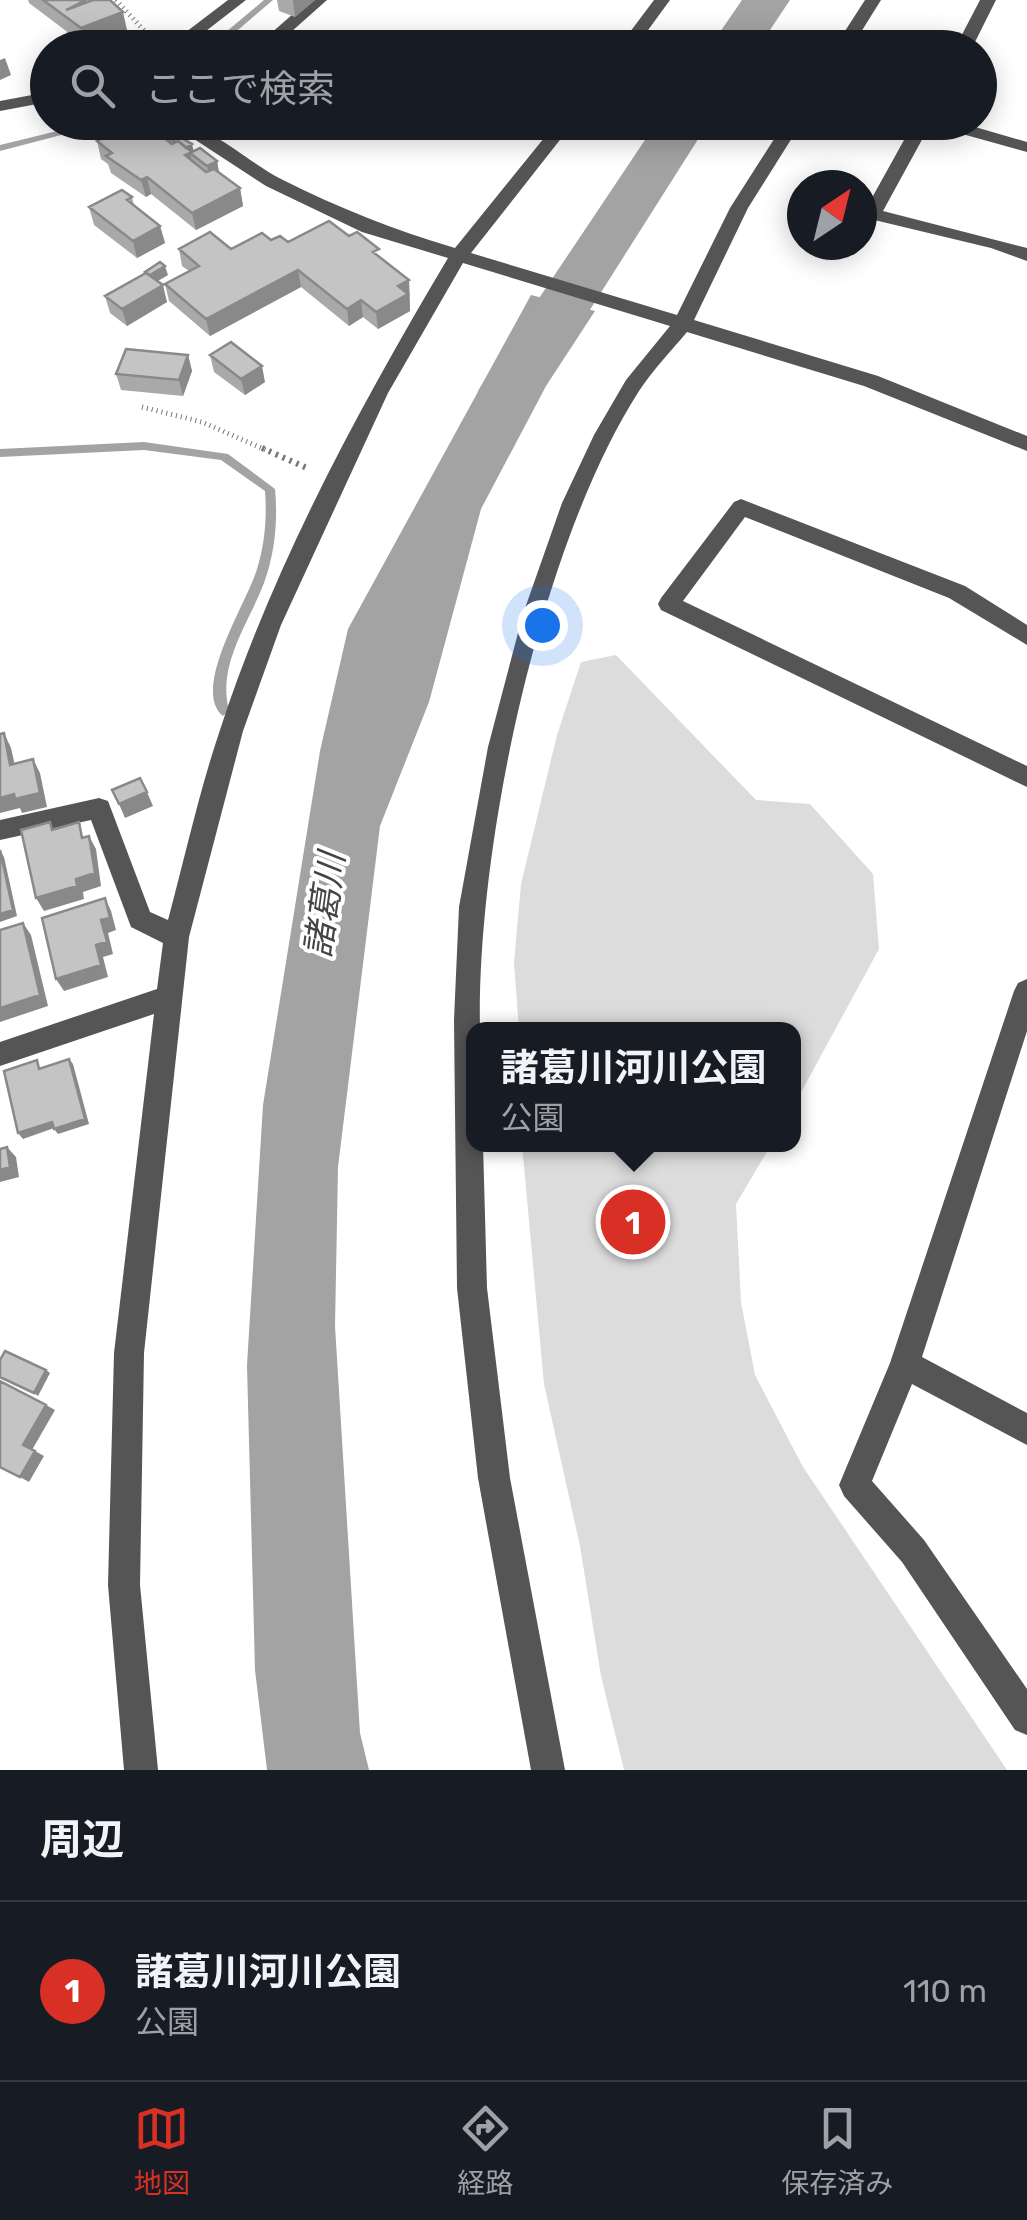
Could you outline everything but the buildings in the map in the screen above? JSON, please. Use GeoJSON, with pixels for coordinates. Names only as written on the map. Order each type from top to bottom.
{"type":"FeatureCollection","features":[{"type":"Feature","properties":{"kind":"street"},"geometry":{"type":"LineString","coordinates":[[197,30],[238,0]]}},
{"type":"Feature","properties":{"kind":"street"},"geometry":{"type":"LineString","coordinates":[[283,30],[319,0]]}},
{"type":"Feature","properties":{"kind":"street"},"geometry":{"type":"LineString","coordinates":[[640,30],[662,0]]}},
{"type":"Feature","properties":{"kind":"street"},"geometry":{"type":"LineString","coordinates":[[854,30],[873,0]]}},
{"type":"Feature","properties":{"kind":"street"},"geometry":{"type":"LineString","coordinates":[[972,30],[988,0]]}},
{"type":"Feature","properties":{"kind":"street"},"geometry":{"type":"LineString","coordinates":[[0,106],[30,100]]}},
{"type":"Feature","properties":{"kind":"street"},"geometry":{"type":"LineString","coordinates":[[1020,144],[1027,123]]}},
{"type":"Feature","properties":{"kind":"street"},"geometry":{"type":"LineString","coordinates":[[205,140],[272,182],[368,228],[870,381],[1027,444]]}},
{"type":"Feature","properties":{"kind":"street"},"geometry":{"type":"LineString","coordinates":[[141,1770],[124,1585],[128,1352],[176,937],[230,731],[270,625],[378,393],[459,255],[552,140]]}},
{"type":"Feature","properties":{"kind":"street"},"geometry":{"type":"LineString","coordinates":[[468,1022],[472,907],[500,747],[534,614],[566,522],[604,435],[782,140]]}},
{"type":"Feature","properties":{"kind":"street"},"geometry":{"type":"LineString","coordinates":[[914,140],[872,214],[996,243],[1027,255]]}},
{"type":"Feature","properties":{"kind":"street"},"geometry":{"type":"LineString","coordinates":[[1027,636],[957,592],[741,508],[669,604],[1027,777]]}},
{"type":"Feature","properties":{"kind":"street"},"geometry":{"type":"LineString","coordinates":[[0,830],[99,808],[140,919],[176,937]]}},
{"type":"Feature","properties":{"kind":"street"},"geometry":{"type":"LineString","coordinates":[[1027,992],[905,1364],[855,1485],[913,1551],[1027,1718]]}},
{"type":"Feature","properties":{"kind":"street"},"geometry":{"type":"LineString","coordinates":[[0,1054],[168,997]]}},
{"type":"Feature","properties":{"kind":"street"},"geometry":{"type":"LineString","coordinates":[[470,1152],[472,1288],[494,1478],[548,1770]]}},
{"type":"Feature","properties":{"kind":"street"},"geometry":{"type":"LineString","coordinates":[[905,1364],[1027,1430]]}},
{"type":"Feature","properties":{"kind":"path"},"geometry":{"type":"LineString","coordinates":[[116,0],[143,30]]}},
{"type":"Feature","properties":{"kind":"path"},"geometry":{"type":"LineString","coordinates":[[142,407],[202,422],[336,483]]}},
{"type":"Feature","properties":{"kind":"shaded area"},"geometry":{"type":"Polygon","coordinates":[[[616,655],[756,800],[810,804],[873,874],[879,949],[801,1092],[801,1022],[518,1022],[514,963],[521,884],[557,735],[581,662],[616,655]]]}},
{"type":"Feature","properties":{"kind":"shaded area"},"geometry":{"type":"Polygon","coordinates":[[[523,1152],[767,1152],[736,1204],[741,1302],[755,1375],[803,1467],[1007,1770],[624,1770],[601,1676],[580,1546],[544,1384],[523,1152]]]}},
{"type":"Feature","properties":{"kind":"water"},"geometry":{"type":"Polygon","coordinates":[[[531,295],[595,311],[546,386],[481,509],[429,702],[380,826],[338,1167],[335,1326],[360,1733],[369,1770],[267,1770],[255,1670],[247,1365],[263,1105],[320,751],[348,629],[531,295]]]}},
{"type":"Feature","properties":{"kind":"waterway"},"geometry":{"type":"LineString","coordinates":[[233,30],[269,0]]}},
{"type":"Feature","properties":{"kind":"waterway","name":"諸葛川"},"geometry":{"type":"LineString","coordinates":[[745,30],[766,0]]}},
{"type":"Feature","properties":{"kind":"waterway"},"geometry":{"type":"LineString","coordinates":[[0,148],[33,140]]}},
{"type":"Feature","properties":{"kind":"waterway","name":"諸葛川"},"geometry":{"type":"LineString","coordinates":[[508,391],[671,140]]}},
{"type":"Feature","properties":{"kind":"waterway"},"geometry":{"type":"LineString","coordinates":[[0,453],[144,446],[224,457],[270,489],[265,559],[223,663],[219,696],[223,711]]}},
{"type":"Feature","properties":{"kind":"place","name":"諸葛川河川公園"},"geometry":{"type":"Point","coordinates":[633,1222]}}]}
